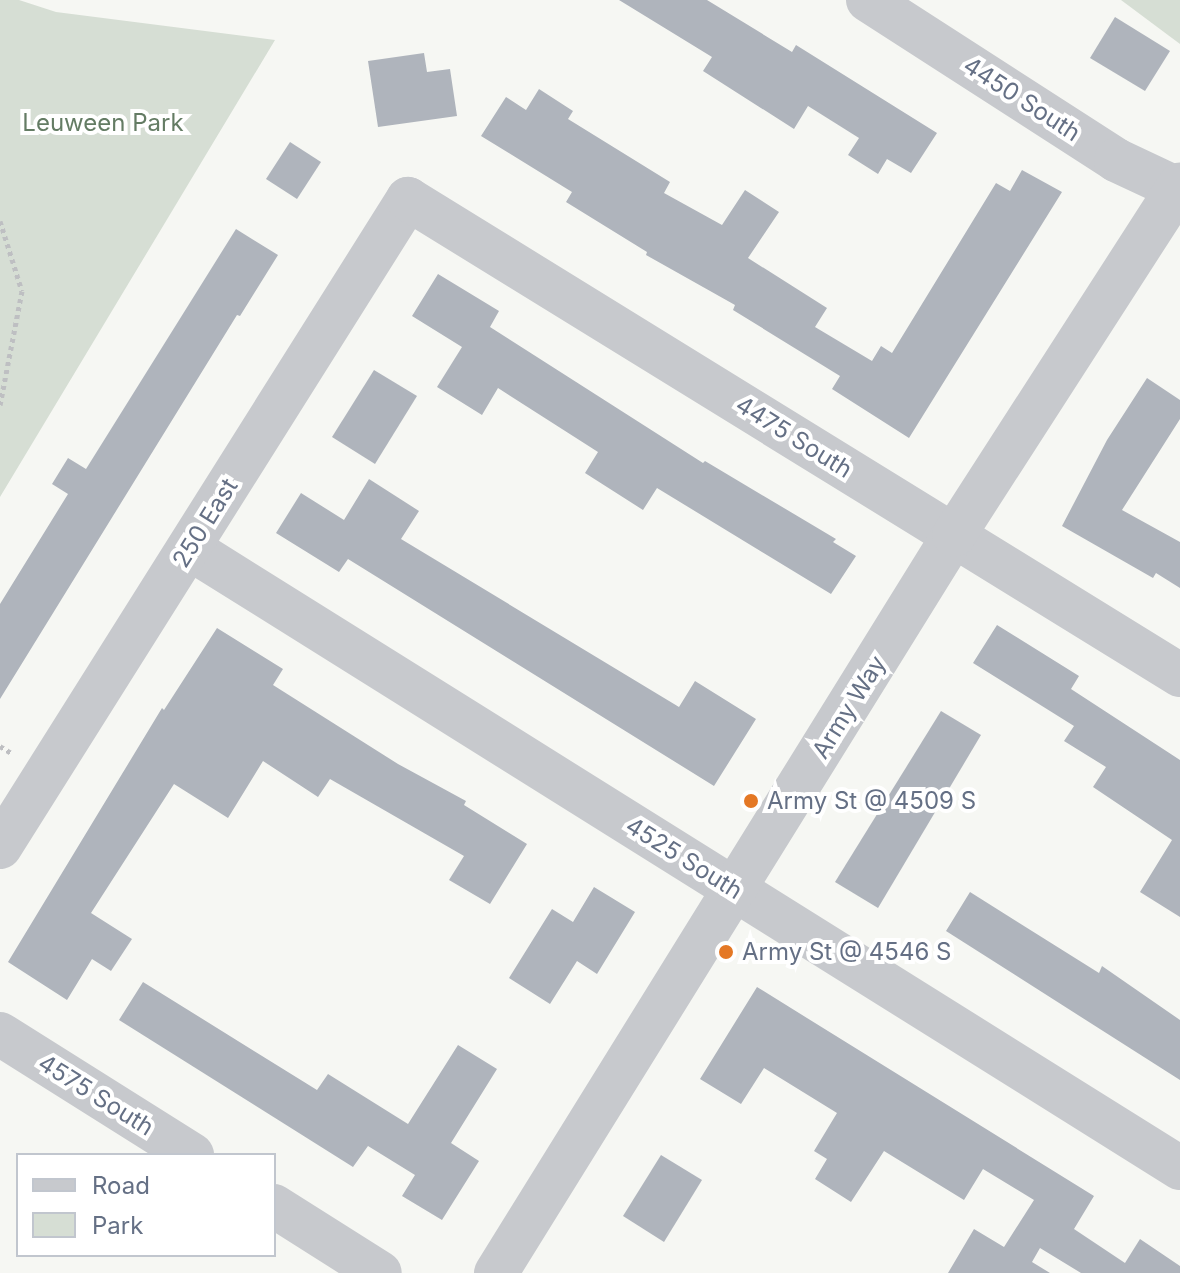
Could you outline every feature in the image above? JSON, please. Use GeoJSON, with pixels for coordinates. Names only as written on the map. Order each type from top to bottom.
{"type":"FeatureCollection","features":[{"type":"Feature","properties":{"kind":"street","name":"4450 South"},"geometry":{"type":"LineString","coordinates":[[868,0],[1116,160],[1179,187]]}},
{"type":"Feature","properties":{"kind":"street","name":"Army Way"},"geometry":{"type":"LineString","coordinates":[[496,1273],[736,891],[954,535],[1179,187]]}},
{"type":"Feature","properties":{"kind":"street","name":"4475 South"},"geometry":{"type":"LineString","coordinates":[[408,199],[1180,675]]}},
{"type":"Feature","properties":{"kind":"street","name":"250 East"},"geometry":{"type":"LineString","coordinates":[[0,847],[408,199]]}},
{"type":"Feature","properties":{"kind":"street","name":"4525 South"},"geometry":{"type":"LineString","coordinates":[[189,548],[1180,1168]]}},
{"type":"Feature","properties":{"kind":"street","name":"4575 South"},"geometry":{"type":"LineString","coordinates":[[0,1034],[189,1153]]}},
{"type":"Feature","properties":{"kind":"street"},"geometry":{"type":"LineString","coordinates":[[276,1207],[380,1273]]}},
{"type":"Feature","properties":{"kind":"path"},"geometry":{"type":"LineString","coordinates":[[0,221],[22,291],[0,405]]}},
{"type":"Feature","properties":{"kind":"path"},"geometry":{"type":"LineString","coordinates":[[0,746],[16,756]]}},
{"type":"Feature","properties":{"kind":"green space","name":"Leuween Park"},"geometry":{"type":"Polygon","coordinates":[[[0,0],[19,0],[56,12],[275,40],[0,497],[0,0]]]}},
{"type":"Feature","properties":{"kind":"green space"},"geometry":{"type":"Polygon","coordinates":[[[1121,0],[1180,0],[1180,44],[1121,0]]]}},
{"type":"Feature","properties":{"kind":"building"},"geometry":{"type":"Polygon","coordinates":[[[619,0],[707,0],[792,52],[796,45],[937,133],[911,173],[887,159],[878,174],[848,155],[859,138],[808,106],[794,129],[703,71],[712,57],[619,0]]]}},
{"type":"Feature","properties":{"kind":"building"},"geometry":{"type":"Polygon","coordinates":[[[1115,17],[1170,51],[1145,91],[1090,58],[1115,17]]]}},
{"type":"Feature","properties":{"kind":"building"},"geometry":{"type":"Polygon","coordinates":[[[424,53],[427,72],[450,69],[457,116],[378,127],[368,61],[424,53]]]}},
{"type":"Feature","properties":{"kind":"building"},"geometry":{"type":"Polygon","coordinates":[[[539,89],[573,111],[568,119],[670,182],[664,193],[722,225],[745,190],[779,212],[748,258],[827,308],[815,327],[872,361],[881,346],[892,353],[996,183],[1010,191],[1022,170],[1062,192],[909,438],[832,389],[840,376],[733,310],[735,305],[646,255],[647,252],[566,202],[572,192],[481,136],[506,97],[526,110],[539,89]]]}},
{"type":"Feature","properties":{"kind":"building"},"geometry":{"type":"Polygon","coordinates":[[[290,142],[321,162],[297,199],[266,179],[290,142]]]}},
{"type":"Feature","properties":{"kind":"building"},"geometry":{"type":"Polygon","coordinates":[[[236,229],[278,255],[240,316],[237,315],[0,699],[0,604],[68,494],[52,484],[68,458],[86,469],[236,229]]]}},
{"type":"Feature","properties":{"kind":"building"},"geometry":{"type":"Polygon","coordinates":[[[438,274],[499,311],[490,327],[703,463],[705,461],[836,539],[833,542],[856,556],[831,594],[657,488],[643,510],[585,473],[598,452],[498,388],[482,415],[437,387],[462,347],[412,316],[438,274]]]}},
{"type":"Feature","properties":{"kind":"building"},"geometry":{"type":"Polygon","coordinates":[[[374,370],[417,396],[375,464],[332,437],[374,370]]]}},
{"type":"Feature","properties":{"kind":"building"},"geometry":{"type":"Polygon","coordinates":[[[1147,378],[1180,400],[1180,419],[1122,510],[1180,542],[1180,588],[1156,573],[1153,578],[1062,526],[1107,440],[1147,378]]]}},
{"type":"Feature","properties":{"kind":"building"},"geometry":{"type":"Polygon","coordinates":[[[369,479],[419,511],[401,539],[679,707],[695,681],[756,719],[714,786],[348,559],[339,572],[276,533],[301,493],[344,520],[369,479]]]}},
{"type":"Feature","properties":{"kind":"building"},"geometry":{"type":"Polygon","coordinates":[[[997,625],[1079,676],[1071,689],[1180,760],[1180,917],[1140,892],[1172,840],[1093,787],[1106,767],[1064,741],[1074,726],[973,663],[997,625]]]}},
{"type":"Feature","properties":{"kind":"building"},"geometry":{"type":"Polygon","coordinates":[[[217,628],[283,669],[273,685],[398,764],[466,801],[464,805],[527,844],[490,904],[449,880],[464,856],[330,779],[318,797],[263,761],[228,818],[174,784],[91,913],[132,939],[111,971],[92,959],[67,1000],[8,962],[162,708],[164,710],[217,628]]]}},
{"type":"Feature","properties":{"kind":"building"},"geometry":{"type":"Polygon","coordinates":[[[941,711],[981,735],[878,908],[835,882],[941,711]]]}},
{"type":"Feature","properties":{"kind":"building"},"geometry":{"type":"Polygon","coordinates":[[[594,887],[635,912],[597,974],[577,961],[550,1004],[509,978],[552,909],[573,922],[594,887]]]}},
{"type":"Feature","properties":{"kind":"building"},"geometry":{"type":"Polygon","coordinates":[[[970,892],[1099,973],[1102,966],[1180,1020],[1180,1080],[946,931],[970,892]]]}},
{"type":"Feature","properties":{"kind":"building"},"geometry":{"type":"Polygon","coordinates":[[[143,982],[317,1090],[328,1074],[408,1124],[458,1045],[497,1069],[451,1143],[479,1161],[442,1220],[402,1196],[415,1175],[368,1146],[353,1167],[119,1020],[143,982]]]}},
{"type":"Feature","properties":{"kind":"building"},"geometry":{"type":"Polygon","coordinates":[[[757,987],[1094,1196],[1074,1229],[1125,1263],[1140,1239],[1180,1266],[1180,1273],[1081,1273],[1040,1248],[1032,1262],[1050,1273],[948,1273],[974,1229],[1004,1247],[1034,1200],[983,1169],[964,1200],[884,1151],[851,1202],[815,1179],[827,1159],[814,1151],[837,1113],[764,1068],[741,1104],[700,1079],[757,987]]]}},
{"type":"Feature","properties":{"kind":"building"},"geometry":{"type":"Polygon","coordinates":[[[661,1155],[702,1180],[664,1242],[623,1216],[661,1155]]]}},
{"type":"Feature","properties":{"kind":"place","name":"Army St @ 4509 S"},"geometry":{"type":"Point","coordinates":[751,801]}},
{"type":"Feature","properties":{"kind":"place","name":"Army St @ 4546 S"},"geometry":{"type":"Point","coordinates":[726,952]}}]}
